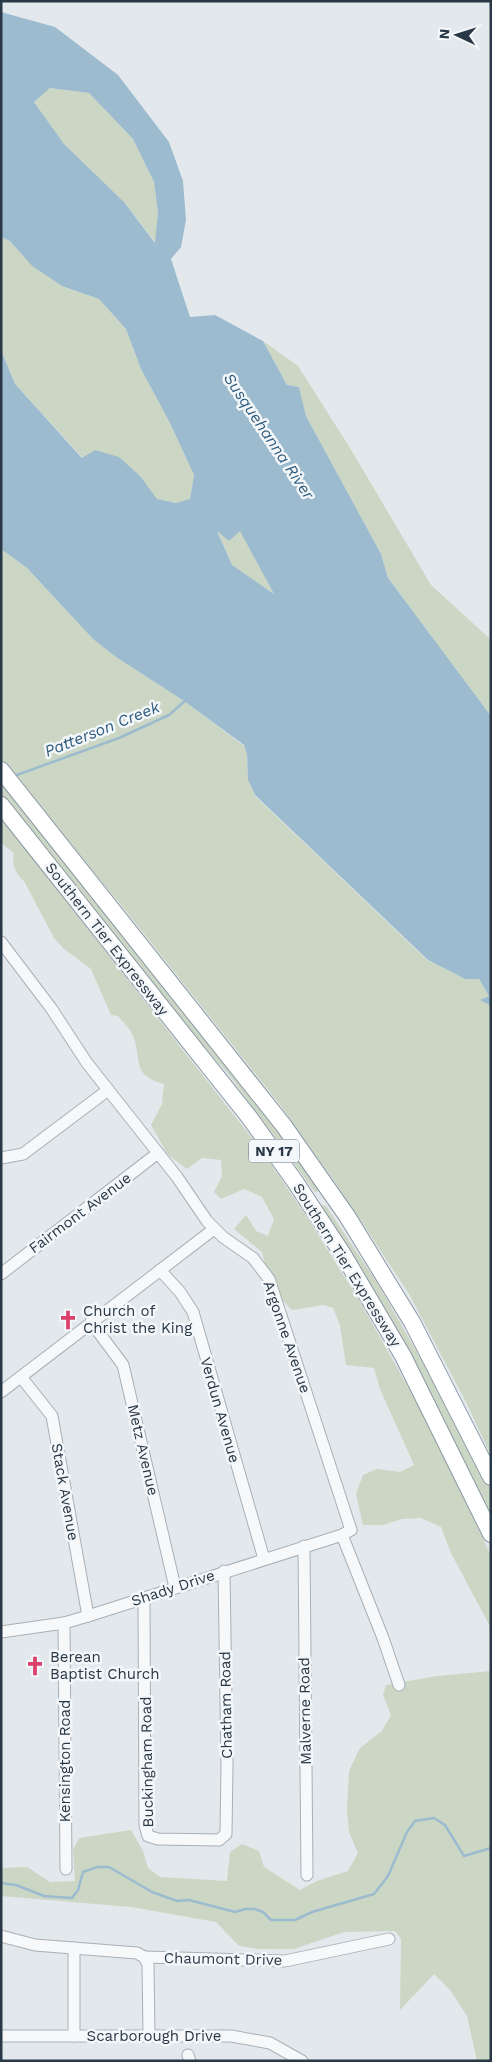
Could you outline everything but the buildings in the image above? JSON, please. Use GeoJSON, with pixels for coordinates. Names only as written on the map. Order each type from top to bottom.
{"type":"FeatureCollection","features":[{"type":"Feature","properties":{"kind":"highway","name":"Southern Tier Expressway"},"geometry":{"type":"LineString","coordinates":[[5,775],[260,1096],[347,1216],[416,1330],[491,1477]]}},
{"type":"Feature","properties":{"kind":"highway","name":"Southern Tier Expressway"},"geometry":{"type":"LineString","coordinates":[[1,805],[243,1109],[296,1183],[344,1256],[403,1356],[491,1534]]}},
{"type":"Feature","properties":{"kind":"street","name":"Argonne Avenue"},"geometry":{"type":"LineString","coordinates":[[1,942],[108,1090],[214,1228],[253,1258],[268,1279],[350,1525],[351,1530],[342,1535]]}},
{"type":"Feature","properties":{"kind":"street"},"geometry":{"type":"LineString","coordinates":[[1,1158],[23,1154],[108,1090]]}},
{"type":"Feature","properties":{"kind":"street","name":"Fairmont Avenue"},"geometry":{"type":"LineString","coordinates":[[1,1274],[158,1153]]}},
{"type":"Feature","properties":{"kind":"street"},"geometry":{"type":"LineString","coordinates":[[1,1392],[214,1228]]}},
{"type":"Feature","properties":{"kind":"street","name":"Verdun Avenue"},"geometry":{"type":"LineString","coordinates":[[160,1270],[180,1292],[193,1312],[264,1559]]}},
{"type":"Feature","properties":{"kind":"street","name":"Metz Avenue"},"geometry":{"type":"LineString","coordinates":[[91,1322],[123,1365],[175,1587]]}},
{"type":"Feature","properties":{"kind":"street","name":"Stack Avenue"},"geometry":{"type":"LineString","coordinates":[[21,1377],[52,1416],[88,1616]]}},
{"type":"Feature","properties":{"kind":"street"},"geometry":{"type":"LineString","coordinates":[[342,1535],[383,1638],[398,1685]]}},
{"type":"Feature","properties":{"kind":"street","name":"Shady Drive"},"geometry":{"type":"LineString","coordinates":[[1,1632],[64,1623],[342,1535]]}},
{"type":"Feature","properties":{"kind":"street","name":"Malverne Road"},"geometry":{"type":"LineString","coordinates":[[304,1546],[307,1875]]}},
{"type":"Feature","properties":{"kind":"street","name":"Chatham Road"},"geometry":{"type":"LineString","coordinates":[[148,1836],[151,1839],[223,1838],[226,1834],[227,1765],[224,1571]]}},
{"type":"Feature","properties":{"kind":"street","name":"Buckingham Road"},"geometry":{"type":"LineString","coordinates":[[144,1598],[145,1826],[148,1836]]}},
{"type":"Feature","properties":{"kind":"street","name":"Kensington Road"},"geometry":{"type":"LineString","coordinates":[[64,1623],[66,1870]]}},
{"type":"Feature","properties":{"kind":"street","name":"Chaumont Drive"},"geometry":{"type":"LineString","coordinates":[[1,1936],[35,1945],[137,1953],[144,1957],[285,1961],[389,1939]]}},
{"type":"Feature","properties":{"kind":"street"},"geometry":{"type":"LineString","coordinates":[[74,1948],[74,2036]]}},
{"type":"Feature","properties":{"kind":"street","name":"Chaumont Drive"},"geometry":{"type":"LineString","coordinates":[[144,1957],[148,1964],[148,2036]]}},
{"type":"Feature","properties":{"kind":"street","name":"Scarborough Drive"},"geometry":{"type":"LineString","coordinates":[[1,2036],[231,2036],[256,2040],[289,2052],[302,2061]]}},
{"type":"Feature","properties":{"kind":"green space"},"geometry":{"type":"Polygon","coordinates":[[[50,88],[89,93],[133,139],[154,182],[158,213],[156,243],[124,202],[64,144],[34,102],[50,88]]]}},
{"type":"Feature","properties":{"kind":"green space"},"geometry":{"type":"Polygon","coordinates":[[[1,237],[10,241],[32,266],[62,286],[99,299],[126,329],[141,369],[170,423],[194,475],[190,500],[176,503],[157,499],[141,477],[83,458],[15,384],[1,350],[1,237]]]}},
{"type":"Feature","properties":{"kind":"green space"},"geometry":{"type":"Polygon","coordinates":[[[263,341],[298,366],[350,448],[431,585],[488,637],[491,642],[491,716],[388,578],[381,554],[306,416],[299,387],[287,385],[263,341]]]}},
{"type":"Feature","properties":{"kind":"green space"},"geometry":{"type":"Polygon","coordinates":[[[217,530],[240,530],[274,594],[232,565],[217,530]]]}},
{"type":"Feature","properties":{"kind":"green space"},"geometry":{"type":"Polygon","coordinates":[[[1,549],[27,568],[93,639],[116,657],[184,701],[244,746],[247,755],[248,780],[255,796],[427,960],[465,979],[479,979],[489,996],[481,1000],[491,1006],[491,1456],[466,1402],[409,1294],[337,1185],[280,1105],[125,910],[1,761],[1,549]]]}},
{"type":"Feature","properties":{"kind":"green space"},"geometry":{"type":"Polygon","coordinates":[[[4,785],[256,1100],[319,1189],[317,1192],[314,1191],[230,1076],[164,1000],[1,797],[1,786],[4,785]]]}},
{"type":"Feature","properties":{"kind":"green space"},"geometry":{"type":"Polygon","coordinates":[[[1,818],[259,1147],[305,1214],[359,1300],[430,1426],[491,1556],[491,1628],[451,1553],[441,1527],[421,1518],[402,1519],[383,1525],[363,1525],[356,1494],[363,1475],[377,1469],[400,1472],[414,1465],[380,1389],[374,1368],[346,1365],[340,1325],[333,1308],[323,1305],[292,1310],[283,1301],[266,1268],[262,1252],[234,1229],[246,1215],[256,1231],[268,1236],[274,1219],[262,1197],[244,1189],[221,1199],[214,1192],[222,1176],[221,1160],[202,1158],[187,1169],[168,1155],[151,1125],[162,1104],[164,1084],[145,1075],[141,1069],[135,1040],[131,1032],[118,1016],[111,1015],[91,969],[63,948],[54,938],[24,881],[16,872],[13,861],[14,853],[1,843],[1,818]]]}},
{"type":"Feature","properties":{"kind":"green space"},"geometry":{"type":"Polygon","coordinates":[[[321,1205],[326,1206],[378,1284],[470,1445],[491,1490],[491,1524],[321,1210],[321,1205]]]}},
{"type":"Feature","properties":{"kind":"green space"},"geometry":{"type":"Polygon","coordinates":[[[491,1671],[491,2061],[477,2061],[467,2016],[450,1990],[434,1974],[400,2010],[401,1939],[395,1931],[344,1932],[294,1949],[259,1949],[239,1946],[216,1922],[131,1907],[1,1896],[1,1868],[27,1867],[50,1882],[75,1881],[73,1850],[79,1838],[131,1830],[143,1851],[148,1868],[160,1877],[227,1881],[230,1852],[242,1844],[259,1851],[264,1867],[300,1890],[317,1881],[348,1871],[358,1853],[349,1832],[347,1810],[349,1771],[360,1748],[382,1731],[391,1715],[383,1695],[386,1685],[437,1676],[491,1671]]]}},
{"type":"Feature","properties":{"kind":"water","name":"Susquehanna River"},"geometry":{"type":"Polygon","coordinates":[[[1,12],[55,27],[118,75],[169,142],[183,181],[186,220],[181,247],[171,259],[190,317],[215,315],[263,341],[287,385],[299,387],[306,416],[381,554],[388,578],[491,716],[491,1006],[480,1000],[489,996],[479,979],[465,979],[428,960],[255,795],[248,780],[247,755],[244,745],[184,701],[116,657],[93,639],[27,568],[1,549],[1,350],[15,384],[82,458],[95,450],[119,457],[141,477],[157,499],[176,503],[190,499],[194,475],[170,423],[141,369],[126,329],[99,299],[62,286],[32,266],[10,241],[1,237],[1,12]],[[50,88],[34,102],[64,144],[124,202],[155,243],[158,213],[154,182],[133,139],[89,93],[50,88]],[[217,531],[232,565],[274,594],[240,531],[229,541],[217,531]]]}},
{"type":"Feature","properties":{"kind":"waterway","name":"Patterson Creek"},"geometry":{"type":"LineString","coordinates":[[14,776],[119,738],[169,715],[186,700]]}},
{"type":"Feature","properties":{"kind":"waterway"},"geometry":{"type":"LineString","coordinates":[[1,1883],[16,1885],[44,1896],[72,1898],[78,1890],[83,1872],[97,1867],[109,1867],[152,1892],[177,1901],[189,1900],[235,1912],[255,1909],[263,1912],[271,1920],[295,1920],[312,1912],[374,1894],[388,1876],[407,1832],[415,1821],[434,1818],[445,1825],[464,1856],[491,1848]]}},
{"type":"Feature","properties":{"kind":"place","name":"Church of Christ the King"},"geometry":{"type":"Point","coordinates":[68,1320]}},
{"type":"Feature","properties":{"kind":"place","name":"Berean Baptist Church"},"geometry":{"type":"Point","coordinates":[35,1666]}}]}
